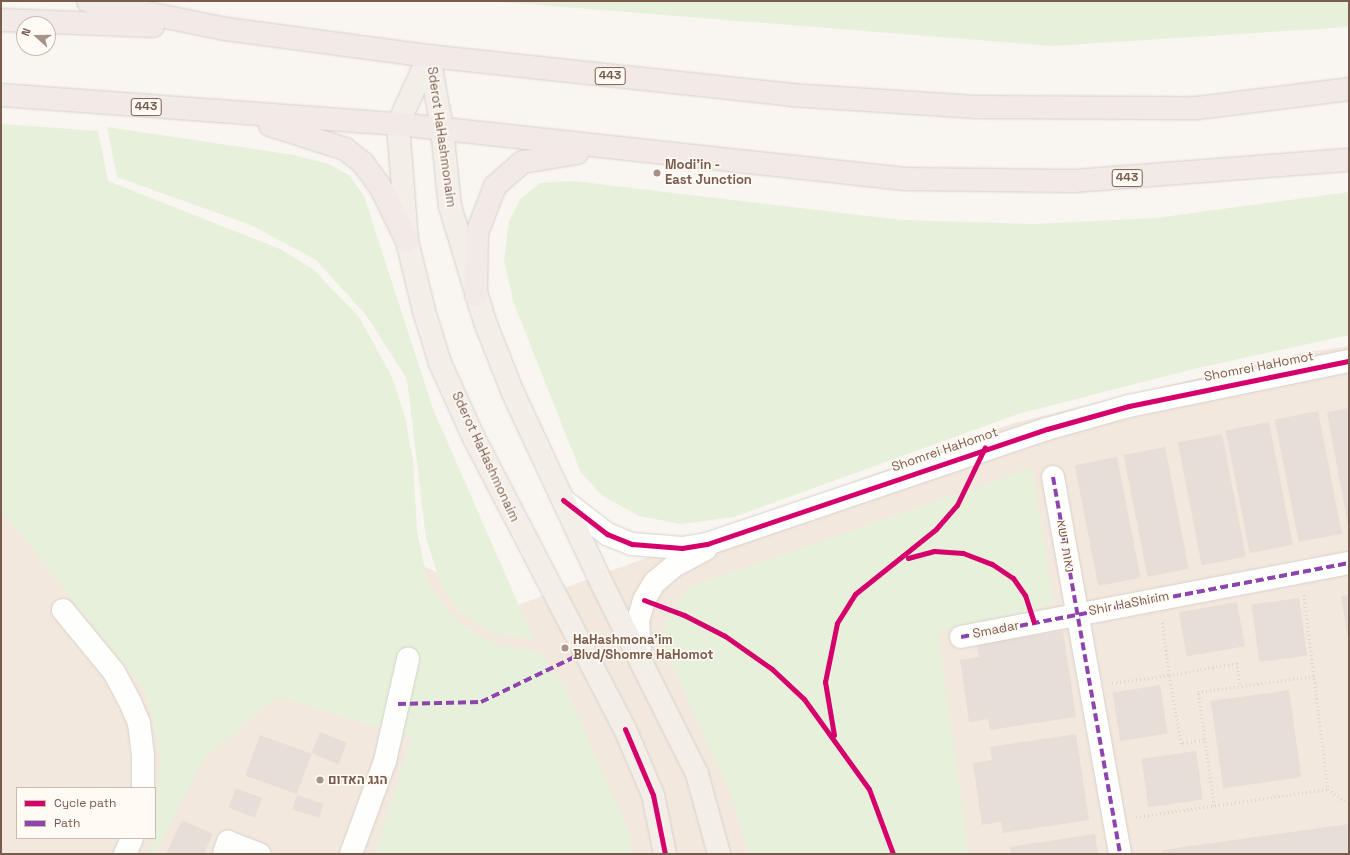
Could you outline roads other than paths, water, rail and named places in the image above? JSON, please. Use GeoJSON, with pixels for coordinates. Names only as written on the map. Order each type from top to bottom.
{"type":"FeatureCollection","features":[{"type":"Feature","properties":{"kind":"highway"},"geometry":{"type":"LineString","coordinates":[[88,1],[226,29]]}},
{"type":"Feature","properties":{"kind":"highway","name":"443"},"geometry":{"type":"LineString","coordinates":[[1,20],[226,29],[429,56],[790,96],[977,107],[1197,108],[1349,89]]}},
{"type":"Feature","properties":{"kind":"highway","name":"443"},"geometry":{"type":"LineString","coordinates":[[1,95],[178,110],[398,124],[905,179],[1058,181],[1349,160]]}},
{"type":"Feature","properties":{"kind":"highway"},"geometry":{"type":"LineString","coordinates":[[178,110],[279,127],[345,149],[363,163],[380,186],[407,241]]}},
{"type":"Feature","properties":{"kind":"highway"},"geometry":{"type":"LineString","coordinates":[[476,295],[477,233],[495,186],[510,170],[523,162],[559,153],[643,150]]}},
{"type":"Feature","properties":{"kind":"main road","name":"Sderot HaHashmonaim"},"geometry":{"type":"LineString","coordinates":[[429,56],[398,124],[407,241],[440,362],[519,530],[625,728],[653,795],[665,854]]}},
{"type":"Feature","properties":{"kind":"main road","name":"Sderot HaHashmonaim"},"geometry":{"type":"LineString","coordinates":[[429,56],[442,129],[450,206],[476,295],[513,393],[563,500],[697,774],[719,854]]}},
{"type":"Feature","properties":{"kind":"street","name":"Shomrei HaHomot"},"geometry":{"type":"LineString","coordinates":[[563,500],[602,530],[632,544],[682,548],[730,537],[1046,428],[1129,406],[1349,361]]}},
{"type":"Feature","properties":{"kind":"street","name":"נאות דשא"},"geometry":{"type":"LineString","coordinates":[[1053,478],[1077,614]]}},
{"type":"Feature","properties":{"kind":"street","name":"Shomrei HaHomot"},"geometry":{"type":"LineString","coordinates":[[640,657],[638,620],[644,600],[655,582],[674,566],[730,537]]}},
{"type":"Feature","properties":{"kind":"street","name":"Shir HaShirim"},"geometry":{"type":"LineString","coordinates":[[1120,854],[1077,614],[1349,564]]}},
{"type":"Feature","properties":{"kind":"street"},"geometry":{"type":"LineString","coordinates":[[63,610],[114,672],[130,702],[141,739],[143,787]]}},
{"type":"Feature","properties":{"kind":"street","name":"Smadar"},"geometry":{"type":"LineString","coordinates":[[961,637],[1077,614]]}},
{"type":"Feature","properties":{"kind":"street"},"geometry":{"type":"LineString","coordinates":[[351,854],[384,761],[408,659]]}},
{"type":"Feature","properties":{"kind":"street"},"geometry":{"type":"LineString","coordinates":[[224,854],[228,842],[260,854]]}},
{"type":"Feature","properties":{"kind":"place","name":"Modi'in - East Junction"},"geometry":{"type":"Point","coordinates":[657,173]}},
{"type":"Feature","properties":{"kind":"place","name":"HaHashmona'im Blvd/Shomre HaHomot"},"geometry":{"type":"Point","coordinates":[565,648]}},
{"type":"Feature","properties":{"kind":"place","name":"הגג האדום"},"geometry":{"type":"Point","coordinates":[320,780]}}]}
